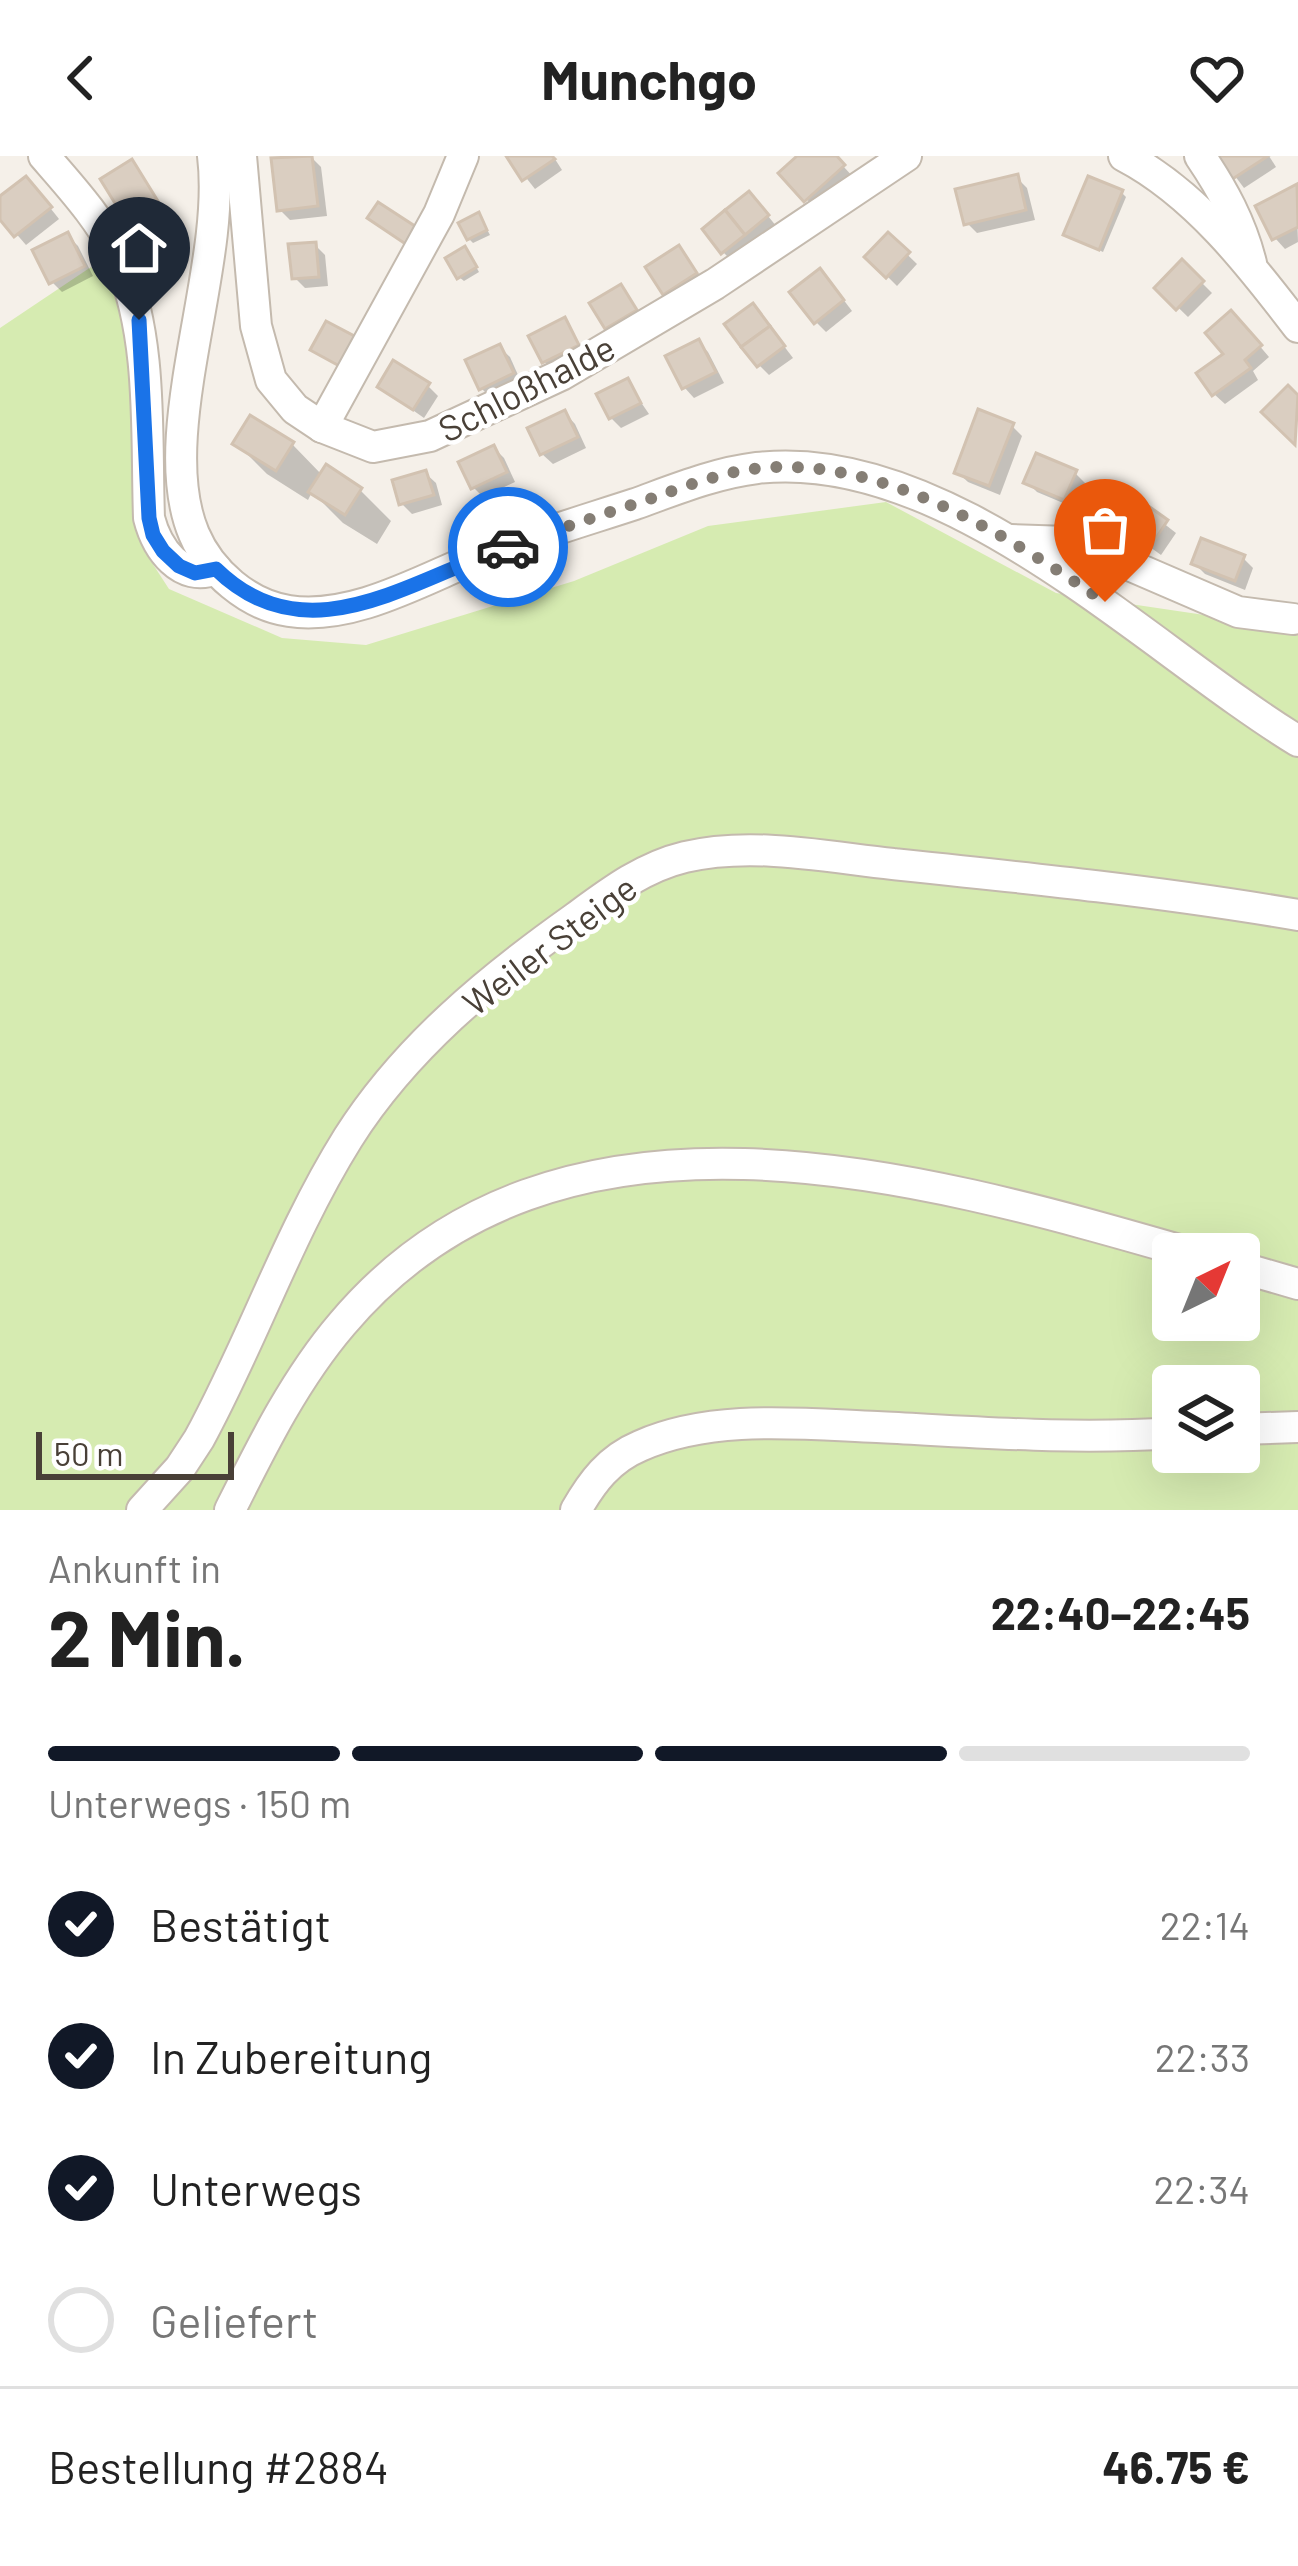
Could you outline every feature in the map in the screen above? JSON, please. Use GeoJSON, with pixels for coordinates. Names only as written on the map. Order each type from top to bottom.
{"type":"FeatureCollection","features":[{"type":"Feature","properties":{"kind":"street"},"geometry":{"type":"LineString","coordinates":[[44,156],[119,257],[139,320],[153,535],[179,566],[195,573],[216,569]]}},
{"type":"Feature","properties":{"kind":"street"},"geometry":{"type":"LineString","coordinates":[[212,156],[214,221],[183,435],[187,512],[194,536],[216,569],[244,595],[291,612],[342,609],[723,475],[769,467],[819,468],[872,481],[1005,540],[1105,602],[1298,741]]}},
{"type":"Feature","properties":{"kind":"street","name":"Schloßhalde"},"geometry":{"type":"LineString","coordinates":[[241,156],[256,326],[271,380],[295,409],[322,427],[373,447],[430,436],[580,364],[715,284],[906,156]]}},
{"type":"Feature","properties":{"kind":"street"},"geometry":{"type":"LineString","coordinates":[[322,427],[439,214],[464,156]]}},
{"type":"Feature","properties":{"kind":"street"},"geometry":{"type":"LineString","coordinates":[[1124,156],[1161,175],[1252,267],[1298,328]]}},
{"type":"Feature","properties":{"kind":"street"},"geometry":{"type":"LineString","coordinates":[[1200,156],[1243,232],[1252,267]]}},
{"type":"Feature","properties":{"kind":"street"},"geometry":{"type":"LineString","coordinates":[[1005,540],[1068,542],[1092,548],[1238,612],[1293,619]]}},
{"type":"Feature","properties":{"kind":"street","name":"Weiler Steige"},"geometry":{"type":"LineString","coordinates":[[142,1510],[200,1439],[295,1232],[350,1136],[385,1087],[428,1039],[508,969],[610,893],[653,868],[698,854],[782,853],[1131,890],[1298,915]]}},
{"type":"Feature","properties":{"kind":"street"},"geometry":{"type":"LineString","coordinates":[[230,1510],[298,1385],[364,1299],[424,1249],[457,1229],[527,1195],[565,1183],[685,1163],[810,1167],[969,1196],[1152,1243]]}},
{"type":"Feature","properties":{"kind":"street"},"geometry":{"type":"LineString","coordinates":[[1260,1273],[1298,1284]]}},
{"type":"Feature","properties":{"kind":"street"},"geometry":{"type":"LineString","coordinates":[[576,1510],[594,1480],[621,1456],[656,1440],[710,1428],[843,1426],[1084,1437],[1152,1434]]}},
{"type":"Feature","properties":{"kind":"street"},"geometry":{"type":"LineString","coordinates":[[1260,1428],[1298,1427]]}},
{"type":"Feature","properties":{"kind":"green space"},"geometry":{"type":"Polygon","coordinates":[[[91,267],[118,297],[133,392],[145,552],[169,589],[282,638],[366,645],[574,581],[708,526],[886,502],[1056,593],[1245,621],[1298,621],[1298,1510],[0,1510],[0,328],[91,267]]]}},
{"type":"Feature","properties":{"kind":"building"},"geometry":{"type":"Polygon","coordinates":[[[312,156],[318,206],[277,211],[271,158],[312,156]]]}},
{"type":"Feature","properties":{"kind":"building"},"geometry":{"type":"Polygon","coordinates":[[[506,156],[552,156],[555,159],[522,181],[506,156]]]}},
{"type":"Feature","properties":{"kind":"building"},"geometry":{"type":"Polygon","coordinates":[[[797,156],[837,156],[845,165],[804,202],[778,173],[797,156]]]}},
{"type":"Feature","properties":{"kind":"building"},"geometry":{"type":"Polygon","coordinates":[[[1216,156],[1268,156],[1231,180],[1216,156]]]}},
{"type":"Feature","properties":{"kind":"building"},"geometry":{"type":"Polygon","coordinates":[[[132,159],[161,206],[129,226],[100,179],[132,159]]]}},
{"type":"Feature","properties":{"kind":"building"},"geometry":{"type":"Polygon","coordinates":[[[1018,174],[1026,210],[964,225],[955,189],[1018,174]]]}},
{"type":"Feature","properties":{"kind":"building"},"geometry":{"type":"Polygon","coordinates":[[[26,176],[52,207],[14,237],[0,220],[0,196],[26,176]]]}},
{"type":"Feature","properties":{"kind":"building"},"geometry":{"type":"Polygon","coordinates":[[[1088,176],[1123,190],[1099,250],[1063,235],[1088,176]]]}},
{"type":"Feature","properties":{"kind":"building"},"geometry":{"type":"Polygon","coordinates":[[[1297,184],[1298,227],[1272,240],[1255,206],[1297,184]]]}},
{"type":"Feature","properties":{"kind":"building"},"geometry":{"type":"Polygon","coordinates":[[[749,191],[769,215],[745,235],[725,210],[749,191]]]}},
{"type":"Feature","properties":{"kind":"building"},"geometry":{"type":"Polygon","coordinates":[[[378,202],[421,230],[410,247],[367,218],[378,202]]]}},
{"type":"Feature","properties":{"kind":"building"},"geometry":{"type":"Polygon","coordinates":[[[725,210],[745,235],[721,254],[702,229],[725,210]]]}},
{"type":"Feature","properties":{"kind":"building"},"geometry":{"type":"Polygon","coordinates":[[[479,212],[487,230],[467,240],[458,223],[479,212]]]}},
{"type":"Feature","properties":{"kind":"building"},"geometry":{"type":"Polygon","coordinates":[[[68,232],[85,266],[49,284],[32,250],[68,232]]]}},
{"type":"Feature","properties":{"kind":"building"},"geometry":{"type":"Polygon","coordinates":[[[888,232],[910,252],[886,278],[864,257],[888,232]]]}},
{"type":"Feature","properties":{"kind":"building"},"geometry":{"type":"Polygon","coordinates":[[[316,242],[319,277],[292,279],[288,244],[316,242]]]}},
{"type":"Feature","properties":{"kind":"building"},"geometry":{"type":"Polygon","coordinates":[[[679,245],[697,273],[663,295],[645,267],[679,245]]]}},
{"type":"Feature","properties":{"kind":"building"},"geometry":{"type":"Polygon","coordinates":[[[465,246],[477,267],[457,279],[445,258],[465,246]]]}},
{"type":"Feature","properties":{"kind":"building"},"geometry":{"type":"Polygon","coordinates":[[[1182,259],[1204,281],[1176,310],[1154,288],[1182,259]]]}},
{"type":"Feature","properties":{"kind":"building"},"geometry":{"type":"Polygon","coordinates":[[[820,268],[844,300],[814,324],[789,292],[820,268]]]}},
{"type":"Feature","properties":{"kind":"building"},"geometry":{"type":"Polygon","coordinates":[[[621,284],[637,310],[605,329],[589,303],[621,284]]]}},
{"type":"Feature","properties":{"kind":"building"},"geometry":{"type":"Polygon","coordinates":[[[753,303],[770,326],[741,347],[724,324],[753,303]]]}},
{"type":"Feature","properties":{"kind":"building"},"geometry":{"type":"Polygon","coordinates":[[[1231,310],[1262,345],[1245,360],[1251,368],[1212,396],[1196,373],[1223,354],[1205,333],[1231,310]]]}},
{"type":"Feature","properties":{"kind":"building"},"geometry":{"type":"Polygon","coordinates":[[[565,317],[579,345],[542,363],[528,336],[565,317]]]}},
{"type":"Feature","properties":{"kind":"building"},"geometry":{"type":"Polygon","coordinates":[[[326,321],[358,338],[343,368],[310,350],[326,321]]]}},
{"type":"Feature","properties":{"kind":"building"},"geometry":{"type":"Polygon","coordinates":[[[770,326],[785,346],[757,367],[741,347],[770,326]]]}},
{"type":"Feature","properties":{"kind":"building"},"geometry":{"type":"Polygon","coordinates":[[[699,339],[716,372],[682,389],[665,356],[699,339]]]}},
{"type":"Feature","properties":{"kind":"building"},"geometry":{"type":"Polygon","coordinates":[[[500,344],[514,373],[479,390],[465,360],[500,344]]]}},
{"type":"Feature","properties":{"kind":"building"},"geometry":{"type":"Polygon","coordinates":[[[393,360],[430,383],[413,410],[377,387],[393,360]]]}},
{"type":"Feature","properties":{"kind":"building"},"geometry":{"type":"Polygon","coordinates":[[[628,378],[641,403],[609,419],[596,394],[628,378]]]}},
{"type":"Feature","properties":{"kind":"building"},"geometry":{"type":"Polygon","coordinates":[[[1288,385],[1298,395],[1295,445],[1261,412],[1288,385]]]}},
{"type":"Feature","properties":{"kind":"building"},"geometry":{"type":"Polygon","coordinates":[[[978,409],[1014,423],[989,486],[954,473],[978,409]]]}},
{"type":"Feature","properties":{"kind":"building"},"geometry":{"type":"Polygon","coordinates":[[[565,410],[578,437],[540,455],[527,428],[565,410]]]}},
{"type":"Feature","properties":{"kind":"building"},"geometry":{"type":"Polygon","coordinates":[[[250,415],[294,442],[276,471],[232,444],[250,415]]]}},
{"type":"Feature","properties":{"kind":"building"},"geometry":{"type":"Polygon","coordinates":[[[494,445],[507,472],[471,489],[458,462],[494,445]]]}},
{"type":"Feature","properties":{"kind":"building"},"geometry":{"type":"Polygon","coordinates":[[[1036,453],[1077,470],[1064,500],[1023,483],[1036,453]]]}},
{"type":"Feature","properties":{"kind":"building"},"geometry":{"type":"Polygon","coordinates":[[[326,464],[362,488],[345,515],[308,492],[326,464]]]}},
{"type":"Feature","properties":{"kind":"building"},"geometry":{"type":"Polygon","coordinates":[[[426,470],[434,495],[399,505],[392,480],[426,470]]]}},
{"type":"Feature","properties":{"kind":"building"},"geometry":{"type":"Polygon","coordinates":[[[1126,490],[1168,520],[1150,547],[1107,517],[1126,490]]]}},
{"type":"Feature","properties":{"kind":"building"},"geometry":{"type":"Polygon","coordinates":[[[1201,538],[1245,555],[1235,581],[1191,564],[1201,538]]]}},
{"type":"Feature","properties":{"kind":"way so far"},"geometry":{"type":"LineString","coordinates":[[508,547],[723,475],[769,467],[819,468],[872,481],[936,506],[1016,545],[1105,602]]}},
{"type":"Feature","properties":{"kind":"route"},"geometry":{"type":"LineString","coordinates":[[139,320],[149,518],[163,551],[179,566],[195,573],[216,569],[244,595],[291,612],[342,609],[508,547]]}}]}
